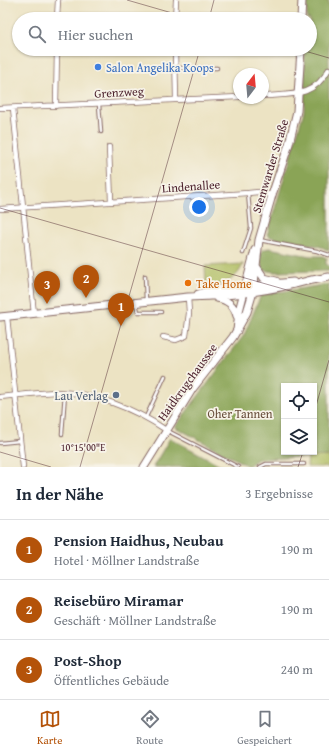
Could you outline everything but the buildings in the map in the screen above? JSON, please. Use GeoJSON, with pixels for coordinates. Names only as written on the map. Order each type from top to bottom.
{"type":"FeatureCollection","features":[{"type":"Feature","properties":{"kind":"main road"},"geometry":{"type":"LineString","coordinates":[[301,12],[302,0]]}},
{"type":"Feature","properties":{"kind":"main road","name":"Stemwarder Straße"},"geometry":{"type":"LineString","coordinates":[[244,290],[252,258],[290,144],[297,111],[301,56]]}},
{"type":"Feature","properties":{"kind":"main road","name":"Stemwarder Straße"},"geometry":{"type":"LineString","coordinates":[[253,289],[259,240]]}},
{"type":"Feature","properties":{"kind":"main road"},"geometry":{"type":"LineString","coordinates":[[256,266],[264,278],[284,282]]}},
{"type":"Feature","properties":{"kind":"main road"},"geometry":{"type":"LineString","coordinates":[[253,289],[284,282],[329,278]]}},
{"type":"Feature","properties":{"kind":"main road"},"geometry":{"type":"LineString","coordinates":[[3,317],[136,302],[209,296],[253,289],[285,287],[311,280]]}},
{"type":"Feature","properties":{"kind":"main road","name":"Haidkrugchaussee"},"geometry":{"type":"LineString","coordinates":[[144,467],[193,388],[237,331],[247,312],[253,289]]}},
{"type":"Feature","properties":{"kind":"main road"},"geometry":{"type":"LineString","coordinates":[[188,297],[211,290],[244,290]]}},
{"type":"Feature","properties":{"kind":"main road"},"geometry":{"type":"LineString","coordinates":[[237,331],[238,316],[244,290]]}},
{"type":"Feature","properties":{"kind":"main road"},"geometry":{"type":"LineString","coordinates":[[209,296],[228,302],[234,307],[238,316]]}},
{"type":"Feature","properties":{"kind":"street"},"geometry":{"type":"LineString","coordinates":[[57,12],[58,0]]}},
{"type":"Feature","properties":{"kind":"street"},"geometry":{"type":"LineString","coordinates":[[176,0],[176,12]]}},
{"type":"Feature","properties":{"kind":"street"},"geometry":{"type":"LineString","coordinates":[[56,106],[57,56]]}},
{"type":"Feature","properties":{"kind":"street"},"geometry":{"type":"LineString","coordinates":[[175,56],[176,99]]}},
{"type":"Feature","properties":{"kind":"street"},"geometry":{"type":"LineString","coordinates":[[269,96],[299,94],[311,90],[322,81],[329,69]]}},
{"type":"Feature","properties":{"kind":"street","name":"Grenzweg"},"geometry":{"type":"LineString","coordinates":[[0,108],[233,97]]}},
{"type":"Feature","properties":{"kind":"street"},"geometry":{"type":"LineString","coordinates":[[13,108],[34,314]]}},
{"type":"Feature","properties":{"kind":"street"},"geometry":{"type":"LineString","coordinates":[[109,147],[111,202]]}},
{"type":"Feature","properties":{"kind":"street","name":"Lindenallee"},"geometry":{"type":"LineString","coordinates":[[0,209],[248,192],[258,192],[272,195]]}},
{"type":"Feature","properties":{"kind":"street"},"geometry":{"type":"LineString","coordinates":[[163,337],[176,340],[186,336],[189,313],[188,297]]}},
{"type":"Feature","properties":{"kind":"street"},"geometry":{"type":"LineString","coordinates":[[3,317],[23,467]]}},
{"type":"Feature","properties":{"kind":"street"},"geometry":{"type":"LineString","coordinates":[[0,397],[65,393],[103,401],[145,418],[166,430]]}},
{"type":"Feature","properties":{"kind":"lane"},"geometry":{"type":"LineString","coordinates":[[176,68],[218,68]]}},
{"type":"Feature","properties":{"kind":"lane"},"geometry":{"type":"LineString","coordinates":[[99,103],[101,132]]}},
{"type":"Feature","properties":{"kind":"lane"},"geometry":{"type":"LineString","coordinates":[[243,252],[251,228],[248,192]]}},
{"type":"Feature","properties":{"kind":"lane"},"geometry":{"type":"LineString","coordinates":[[259,240],[325,252],[329,255]]}},
{"type":"Feature","properties":{"kind":"lane"},"geometry":{"type":"LineString","coordinates":[[145,276],[146,301]]}},
{"type":"Feature","properties":{"kind":"lane"},"geometry":{"type":"LineString","coordinates":[[136,302],[138,312],[161,312]]}},
{"type":"Feature","properties":{"kind":"lane"},"geometry":{"type":"LineString","coordinates":[[145,418],[165,376]]}},
{"type":"Feature","properties":{"kind":"lane"},"geometry":{"type":"LineString","coordinates":[[62,434],[65,393]]}},
{"type":"Feature","properties":{"kind":"lane"},"geometry":{"type":"LineString","coordinates":[[166,430],[238,467]]}},
{"type":"Feature","properties":{"kind":"lane"},"geometry":{"type":"LineString","coordinates":[[0,443],[20,441]]}},
{"type":"Feature","properties":{"kind":"lane"},"geometry":{"type":"LineString","coordinates":[[260,467],[266,464],[304,464]]}},
{"type":"Feature","properties":{"kind":"green space"},"geometry":{"type":"Polygon","coordinates":[[[307,0],[329,0],[329,251],[316,245],[282,241],[267,235],[304,111],[305,56],[317,56],[317,12],[307,12],[307,0]]]}},
{"type":"Feature","properties":{"kind":"green space"},"geometry":{"type":"Polygon","coordinates":[[[269,248],[310,256],[323,256],[328,259],[326,259],[326,264],[329,266],[329,271],[274,272],[263,270],[260,259],[262,250],[269,248]]]}},
{"type":"Feature","properties":{"kind":"green space"},"geometry":{"type":"Polygon","coordinates":[[[243,264],[237,274],[229,281],[206,286],[205,266],[243,264]]]}},
{"type":"Feature","properties":{"kind":"green space","name":"Oher Tannen"},"geometry":{"type":"Polygon","coordinates":[[[329,284],[329,456],[258,459],[248,466],[175,427],[244,335],[261,295],[329,284]]]}},
{"type":"Feature","properties":{"kind":"green space","name":"Oher Tannen"},"geometry":{"type":"Polygon","coordinates":[[[170,438],[224,467],[153,467],[170,438]]]}},
{"type":"Feature","properties":{"kind":"green space"},"geometry":{"type":"Polygon","coordinates":[[[329,456],[329,467],[307,467],[308,457],[329,456]]]}},
{"type":"Feature","properties":{"kind":"place","name":"Salon Angelika Koops"},"geometry":{"type":"Point","coordinates":[98,67]}},
{"type":"Feature","properties":{"kind":"place","name":"Take Home"},"geometry":{"type":"Point","coordinates":[188,283]}},
{"type":"Feature","properties":{"kind":"place","name":"Reisebüro Miramar"},"geometry":{"type":"Point","coordinates":[86,298]}},
{"type":"Feature","properties":{"kind":"place","name":"Post-Shop"},"geometry":{"type":"Point","coordinates":[47,304]}},
{"type":"Feature","properties":{"kind":"place","name":"Pension Haidhus, Neubau"},"geometry":{"type":"Point","coordinates":[121,326]}},
{"type":"Feature","properties":{"kind":"place","name":"Lau Verlag"},"geometry":{"type":"Point","coordinates":[116,395]}}]}
